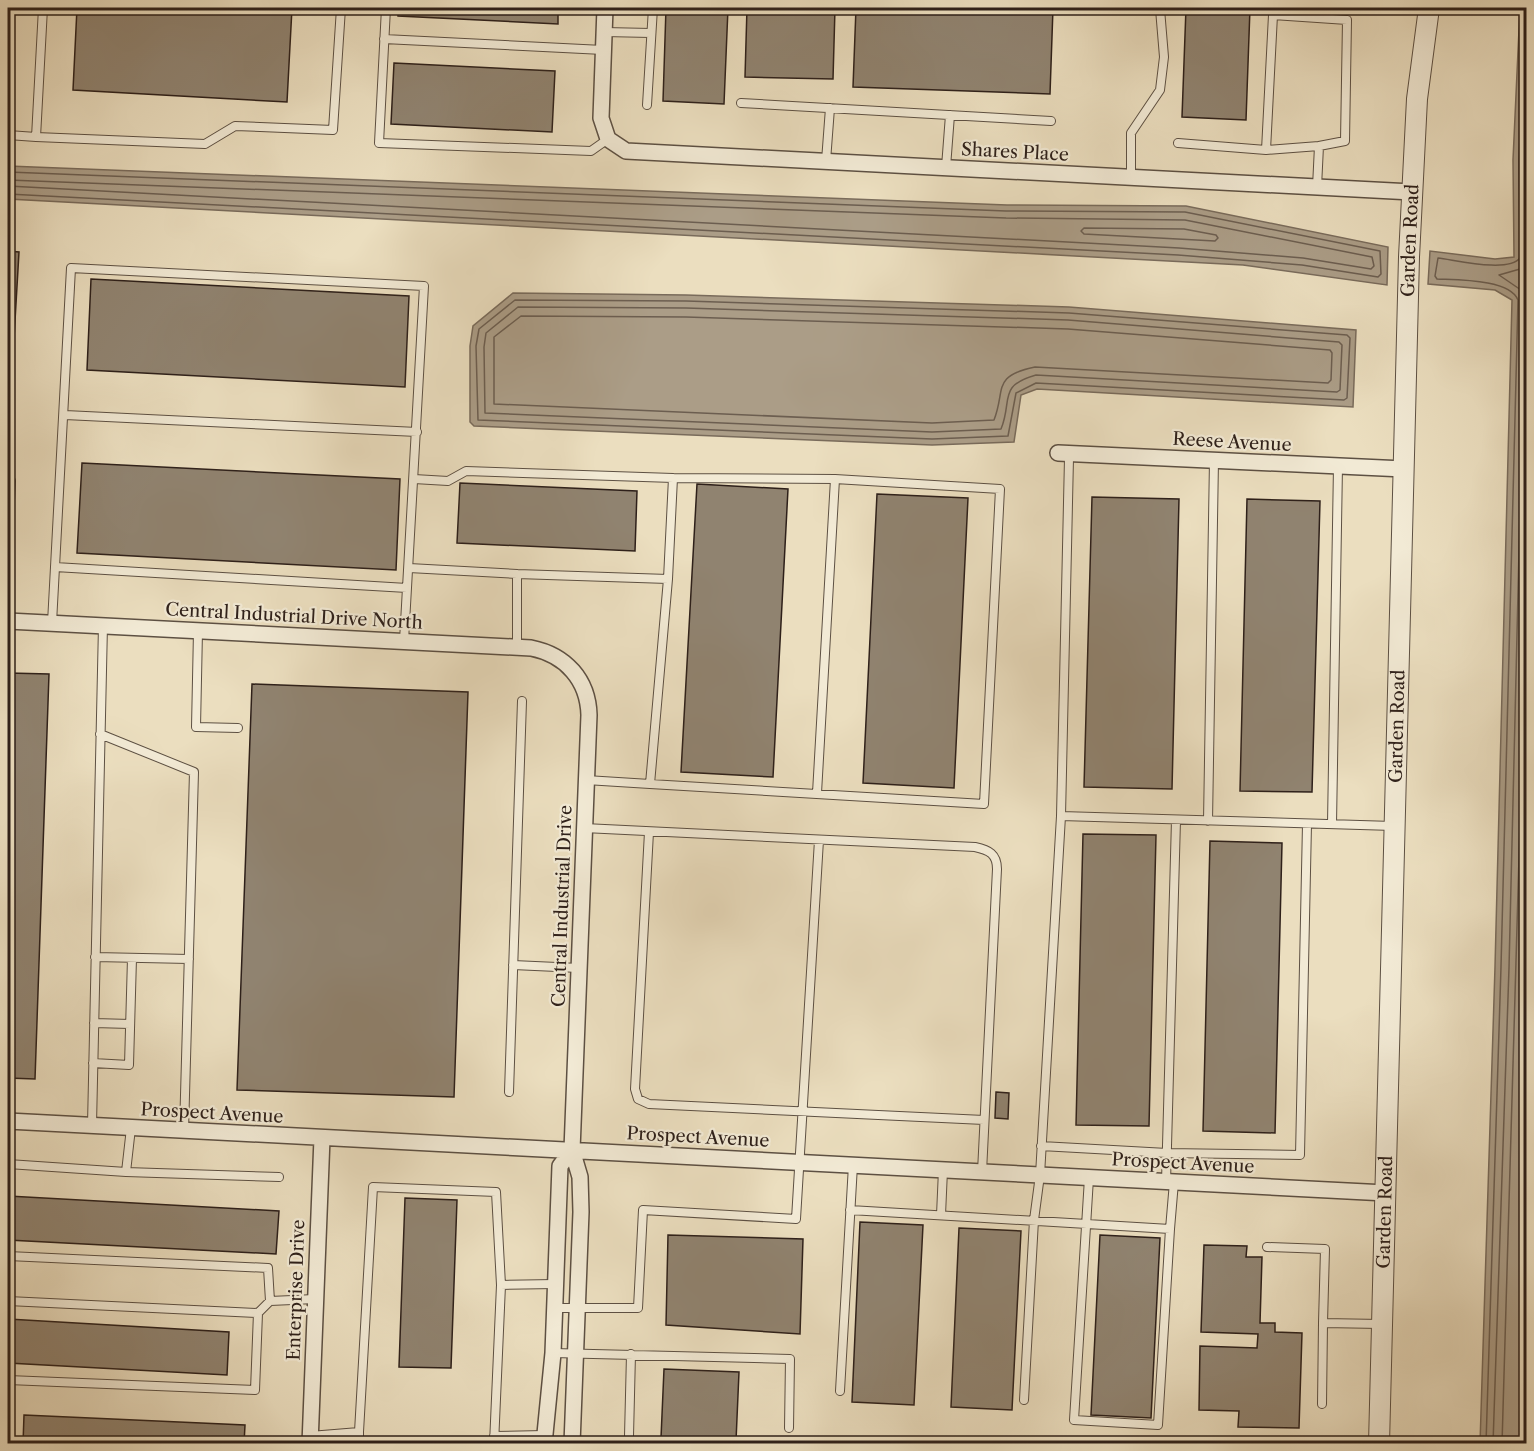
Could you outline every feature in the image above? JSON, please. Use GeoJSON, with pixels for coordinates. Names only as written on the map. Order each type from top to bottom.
{"type":"FeatureCollection","features":[{"type":"Feature","properties":{"kind":"street"},"geometry":{"type":"LineString","coordinates":[[605,8],[601,118],[612,142]]}},
{"type":"Feature","properties":{"kind":"street","name":"Garden Road"},"geometry":{"type":"LineString","coordinates":[[1379,1443],[1412,192],[1416,99],[1429,8]]}},
{"type":"Feature","properties":{"kind":"street","name":"Shares Place"},"geometry":{"type":"LineString","coordinates":[[612,142],[626,151],[1412,192]]}},
{"type":"Feature","properties":{"kind":"street","name":"Reese Avenue"},"geometry":{"type":"LineString","coordinates":[[1058,453],[1404,469]]}},
{"type":"Feature","properties":{"kind":"street","name":"Central Industrial Drive North"},"geometry":{"type":"LineString","coordinates":[[8,621],[517,647],[543,650],[564,661],[572,669]]}},
{"type":"Feature","properties":{"kind":"street","name":"Central Industrial Drive"},"geometry":{"type":"LineString","coordinates":[[572,669],[581,681],[588,704],[572,1150],[580,1177],[572,1443]]}},
{"type":"Feature","properties":{"kind":"street","name":"Prospect Avenue"},"geometry":{"type":"LineString","coordinates":[[8,1121],[1386,1193]]}},
{"type":"Feature","properties":{"kind":"street","name":"Enterprise Drive"},"geometry":{"type":"LineString","coordinates":[[310,1440],[322,1138]]}},
{"type":"Feature","properties":{"kind":"street","name":"Central Industrial Drive"},"geometry":{"type":"LineString","coordinates":[[544,1439],[553,1353],[560,1166],[572,1150]]}},
{"type":"Feature","properties":{"kind":"lane"},"geometry":{"type":"LineString","coordinates":[[36,137],[43,8]]}},
{"type":"Feature","properties":{"kind":"lane"},"geometry":{"type":"LineString","coordinates":[[8,135],[206,144],[235,126],[333,130],[341,8]]}},
{"type":"Feature","properties":{"kind":"lane"},"geometry":{"type":"LineString","coordinates":[[386,8],[379,143],[591,151],[612,142]]}},
{"type":"Feature","properties":{"kind":"lane"},"geometry":{"type":"LineString","coordinates":[[647,105],[653,8]]}},
{"type":"Feature","properties":{"kind":"lane"},"geometry":{"type":"LineString","coordinates":[[1131,177],[1131,133],[1160,90],[1164,57],[1160,9]]}},
{"type":"Feature","properties":{"kind":"lane"},"geometry":{"type":"LineString","coordinates":[[1178,143],[1266,150],[1319,146],[1345,141],[1347,20],[1273,15],[1266,150]]}},
{"type":"Feature","properties":{"kind":"lane"},"geometry":{"type":"LineString","coordinates":[[604,32],[651,33]]}},
{"type":"Feature","properties":{"kind":"lane"},"geometry":{"type":"LineString","coordinates":[[384,39],[603,50]]}},
{"type":"Feature","properties":{"kind":"lane"},"geometry":{"type":"LineString","coordinates":[[741,103],[1051,121]]}},
{"type":"Feature","properties":{"kind":"lane"},"geometry":{"type":"LineString","coordinates":[[826,161],[830,108]]}},
{"type":"Feature","properties":{"kind":"lane"},"geometry":{"type":"LineString","coordinates":[[946,167],[950,115]]}},
{"type":"Feature","properties":{"kind":"lane"},"geometry":{"type":"LineString","coordinates":[[1317,187],[1319,146]]}},
{"type":"Feature","properties":{"kind":"lane"},"geometry":{"type":"LineString","coordinates":[[52,623],[65,415],[71,268],[424,286],[404,641]]}},
{"type":"Feature","properties":{"kind":"lane"},"geometry":{"type":"LineString","coordinates":[[65,415],[417,432]]}},
{"type":"Feature","properties":{"kind":"lane"},"geometry":{"type":"LineString","coordinates":[[1024,1400],[1061,816],[1069,458],[1074,454]]}},
{"type":"Feature","properties":{"kind":"lane"},"geometry":{"type":"LineString","coordinates":[[1208,821],[1214,460]]}},
{"type":"Feature","properties":{"kind":"lane"},"geometry":{"type":"LineString","coordinates":[[1332,824],[1338,466]]}},
{"type":"Feature","properties":{"kind":"lane"},"geometry":{"type":"LineString","coordinates":[[414,478],[448,481],[466,471],[673,478],[835,478],[1000,489],[984,804],[586,780]]}},
{"type":"Feature","properties":{"kind":"lane"},"geometry":{"type":"LineString","coordinates":[[651,783],[668,579],[673,478]]}},
{"type":"Feature","properties":{"kind":"lane"},"geometry":{"type":"LineString","coordinates":[[817,793],[835,478]]}},
{"type":"Feature","properties":{"kind":"lane"},"geometry":{"type":"LineString","coordinates":[[8,480],[10,481],[8,542]]}},
{"type":"Feature","properties":{"kind":"lane"},"geometry":{"type":"LineString","coordinates":[[56,567],[407,588]]}},
{"type":"Feature","properties":{"kind":"lane"},"geometry":{"type":"LineString","coordinates":[[409,568],[668,579]]}},
{"type":"Feature","properties":{"kind":"lane"},"geometry":{"type":"LineString","coordinates":[[517,574],[517,647]]}},
{"type":"Feature","properties":{"kind":"lane"},"geometry":{"type":"LineString","coordinates":[[92,1125],[103,625]]}},
{"type":"Feature","properties":{"kind":"lane"},"geometry":{"type":"LineString","coordinates":[[198,631],[196,727],[238,728]]}},
{"type":"Feature","properties":{"kind":"lane"},"geometry":{"type":"LineString","coordinates":[[509,1092],[522,701]]}},
{"type":"Feature","properties":{"kind":"lane"},"geometry":{"type":"LineString","coordinates":[[100,734],[194,772],[184,1131]]}},
{"type":"Feature","properties":{"kind":"lane"},"geometry":{"type":"LineString","coordinates":[[1061,816],[1395,826]]}},
{"type":"Feature","properties":{"kind":"lane"},"geometry":{"type":"LineString","coordinates":[[1089,1178],[1074,1420],[1158,1425],[1170,1229],[1170,1182],[1167,1153],[1176,820]]}},
{"type":"Feature","properties":{"kind":"lane"},"geometry":{"type":"LineString","coordinates":[[1041,1146],[1167,1153],[1300,1155],[1307,824]]}},
{"type":"Feature","properties":{"kind":"lane"},"geometry":{"type":"LineString","coordinates":[[584,828],[986,849],[994,856],[997,869],[982,1172]]}},
{"type":"Feature","properties":{"kind":"lane"},"geometry":{"type":"LineString","coordinates":[[649,832],[635,1094],[642,1102],[984,1120]]}},
{"type":"Feature","properties":{"kind":"lane"},"geometry":{"type":"LineString","coordinates":[[554,1308],[638,1308],[643,1210],[796,1219],[819,840]]}},
{"type":"Feature","properties":{"kind":"lane"},"geometry":{"type":"LineString","coordinates":[[95,957],[189,959]]}},
{"type":"Feature","properties":{"kind":"lane"},"geometry":{"type":"LineString","coordinates":[[93,1064],[129,1065],[132,958]]}},
{"type":"Feature","properties":{"kind":"lane"},"geometry":{"type":"LineString","coordinates":[[513,965],[579,968]]}},
{"type":"Feature","properties":{"kind":"lane"},"geometry":{"type":"LineString","coordinates":[[94,1023],[130,1024]]}},
{"type":"Feature","properties":{"kind":"lane"},"geometry":{"type":"LineString","coordinates":[[126,1172],[131,1128]]}},
{"type":"Feature","properties":{"kind":"lane"},"geometry":{"type":"LineString","coordinates":[[8,1164],[126,1172],[279,1177]]}},
{"type":"Feature","properties":{"kind":"lane"},"geometry":{"type":"LineString","coordinates":[[840,1391],[852,1166]]}},
{"type":"Feature","properties":{"kind":"lane"},"geometry":{"type":"LineString","coordinates":[[941,1215],[943,1170]]}},
{"type":"Feature","properties":{"kind":"lane"},"geometry":{"type":"LineString","coordinates":[[359,1443],[374,1187],[496,1192],[501,1285],[494,1440],[544,1439]]}},
{"type":"Feature","properties":{"kind":"lane"},"geometry":{"type":"LineString","coordinates":[[850,1210],[1170,1229]]}},
{"type":"Feature","properties":{"kind":"lane"},"geometry":{"type":"LineString","coordinates":[[1267,1247],[1325,1249],[1322,1404]]}},
{"type":"Feature","properties":{"kind":"lane"},"geometry":{"type":"LineString","coordinates":[[8,1257],[268,1268],[270,1301]]}},
{"type":"Feature","properties":{"kind":"lane"},"geometry":{"type":"LineString","coordinates":[[501,1285],[555,1284]]}},
{"type":"Feature","properties":{"kind":"lane"},"geometry":{"type":"LineString","coordinates":[[8,1380],[255,1390],[258,1313],[270,1301],[315,1299]]}},
{"type":"Feature","properties":{"kind":"lane"},"geometry":{"type":"LineString","coordinates":[[8,1300],[258,1313]]}},
{"type":"Feature","properties":{"kind":"lane"},"geometry":{"type":"LineString","coordinates":[[1323,1323],[1382,1324]]}},
{"type":"Feature","properties":{"kind":"lane"},"geometry":{"type":"LineString","coordinates":[[553,1353],[790,1359],[789,1428]]}},
{"type":"Feature","properties":{"kind":"lane"},"geometry":{"type":"LineString","coordinates":[[629,1436],[631,1354]]}},
{"type":"Feature","properties":{"kind":"lane"},"geometry":{"type":"LineString","coordinates":[[310,1440],[359,1432]]}},
{"type":"Feature","properties":{"kind":"water"},"geometry":{"type":"Polygon","coordinates":[[[1520,8],[1526,8],[1526,1443],[1480,1444],[1512,300],[1495,290],[1428,284],[1430,251],[1495,259],[1514,257],[1513,160],[1520,8]]]}},
{"type":"Feature","properties":{"kind":"water"},"geometry":{"type":"Polygon","coordinates":[[[8,166],[1007,205],[1186,206],[1388,247],[1387,285],[1243,265],[8,199],[8,166]]]}},
{"type":"Feature","properties":{"kind":"water"},"geometry":{"type":"Polygon","coordinates":[[[513,293],[686,295],[1069,307],[1356,330],[1353,407],[1037,389],[1021,395],[1014,442],[932,445],[474,426],[470,422],[470,346],[473,326],[513,293]]]}},
{"type":"Feature","properties":{"kind":"building"},"geometry":{"type":"Polygon","coordinates":[[[77,8],[204,10],[204,8],[292,8],[287,102],[73,90],[77,8]]]}},
{"type":"Feature","properties":{"kind":"building"},"geometry":{"type":"Polygon","coordinates":[[[398,8],[558,8],[558,24],[398,16],[398,8]]]}},
{"type":"Feature","properties":{"kind":"building"},"geometry":{"type":"Polygon","coordinates":[[[666,8],[728,8],[724,104],[663,101],[666,8]]]}},
{"type":"Feature","properties":{"kind":"building"},"geometry":{"type":"Polygon","coordinates":[[[747,8],[835,8],[833,79],[745,77],[747,8]]]}},
{"type":"Feature","properties":{"kind":"building"},"geometry":{"type":"Polygon","coordinates":[[[856,8],[1053,8],[1050,94],[853,87],[856,8]]]}},
{"type":"Feature","properties":{"kind":"building"},"geometry":{"type":"Polygon","coordinates":[[[1186,8],[1250,8],[1246,120],[1182,117],[1186,8]]]}},
{"type":"Feature","properties":{"kind":"building"},"geometry":{"type":"Polygon","coordinates":[[[394,63],[555,71],[552,132],[391,124],[394,63]]]}},
{"type":"Feature","properties":{"kind":"building"},"geometry":{"type":"Polygon","coordinates":[[[8,251],[19,252],[9,424],[8,424],[8,251]]]}},
{"type":"Feature","properties":{"kind":"building"},"geometry":{"type":"Polygon","coordinates":[[[91,279],[409,296],[405,387],[87,370],[91,279]]]}},
{"type":"Feature","properties":{"kind":"building"},"geometry":{"type":"Polygon","coordinates":[[[82,463],[400,479],[396,570],[77,553],[82,463]]]}},
{"type":"Feature","properties":{"kind":"building"},"geometry":{"type":"Polygon","coordinates":[[[460,483],[637,491],[635,551],[457,543],[460,483]]]}},
{"type":"Feature","properties":{"kind":"building"},"geometry":{"type":"Polygon","coordinates":[[[697,484],[788,489],[773,777],[681,772],[697,484]]]}},
{"type":"Feature","properties":{"kind":"building"},"geometry":{"type":"Polygon","coordinates":[[[877,494],[968,498],[954,788],[863,783],[877,494]]]}},
{"type":"Feature","properties":{"kind":"building"},"geometry":{"type":"Polygon","coordinates":[[[1092,497],[1179,499],[1172,789],[1084,787],[1092,497]]]}},
{"type":"Feature","properties":{"kind":"building"},"geometry":{"type":"Polygon","coordinates":[[[1247,499],[1320,501],[1312,792],[1240,791],[1247,499]]]}},
{"type":"Feature","properties":{"kind":"building"},"geometry":{"type":"Polygon","coordinates":[[[8,673],[49,674],[35,1079],[8,1078],[8,673]]]}},
{"type":"Feature","properties":{"kind":"building"},"geometry":{"type":"Polygon","coordinates":[[[252,684],[468,692],[454,1097],[237,1090],[252,684]]]}},
{"type":"Feature","properties":{"kind":"building"},"geometry":{"type":"Polygon","coordinates":[[[1083,834],[1156,835],[1149,1126],[1076,1125],[1083,834]]]}},
{"type":"Feature","properties":{"kind":"building"},"geometry":{"type":"Polygon","coordinates":[[[1210,841],[1282,843],[1275,1133],[1203,1131],[1210,841]]]}},
{"type":"Feature","properties":{"kind":"building"},"geometry":{"type":"Polygon","coordinates":[[[996,1092],[1009,1093],[1008,1119],[995,1118],[996,1092]]]}},
{"type":"Feature","properties":{"kind":"building"},"geometry":{"type":"Polygon","coordinates":[[[8,1196],[279,1211],[276,1254],[8,1240],[8,1196]]]}},
{"type":"Feature","properties":{"kind":"building"},"geometry":{"type":"Polygon","coordinates":[[[405,1198],[457,1200],[451,1368],[399,1367],[405,1198]]]}},
{"type":"Feature","properties":{"kind":"building"},"geometry":{"type":"Polygon","coordinates":[[[860,1222],[923,1225],[914,1405],[852,1402],[860,1222]]]}},
{"type":"Feature","properties":{"kind":"building"},"geometry":{"type":"Polygon","coordinates":[[[959,1228],[1021,1231],[1012,1410],[951,1407],[959,1228]]]}},
{"type":"Feature","properties":{"kind":"building"},"geometry":{"type":"Polygon","coordinates":[[[668,1235],[803,1239],[800,1334],[666,1325],[668,1235]]]}},
{"type":"Feature","properties":{"kind":"building"},"geometry":{"type":"Polygon","coordinates":[[[1100,1235],[1160,1238],[1151,1418],[1091,1415],[1100,1235]]]}},
{"type":"Feature","properties":{"kind":"building"},"geometry":{"type":"Polygon","coordinates":[[[1204,1245],[1247,1246],[1246,1257],[1262,1257],[1260,1323],[1275,1323],[1275,1332],[1302,1333],[1299,1428],[1238,1427],[1239,1411],[1199,1410],[1200,1346],[1257,1348],[1258,1334],[1201,1332],[1204,1245]]]}},
{"type":"Feature","properties":{"kind":"building"},"geometry":{"type":"Polygon","coordinates":[[[8,1319],[229,1332],[227,1375],[8,1363],[8,1319]]]}},
{"type":"Feature","properties":{"kind":"building"},"geometry":{"type":"Polygon","coordinates":[[[664,1369],[739,1372],[736,1441],[661,1438],[664,1369]]]}},
{"type":"Feature","properties":{"kind":"building"},"geometry":{"type":"Polygon","coordinates":[[[24,1415],[245,1425],[244,1444],[23,1444],[24,1415]]]}}]}
